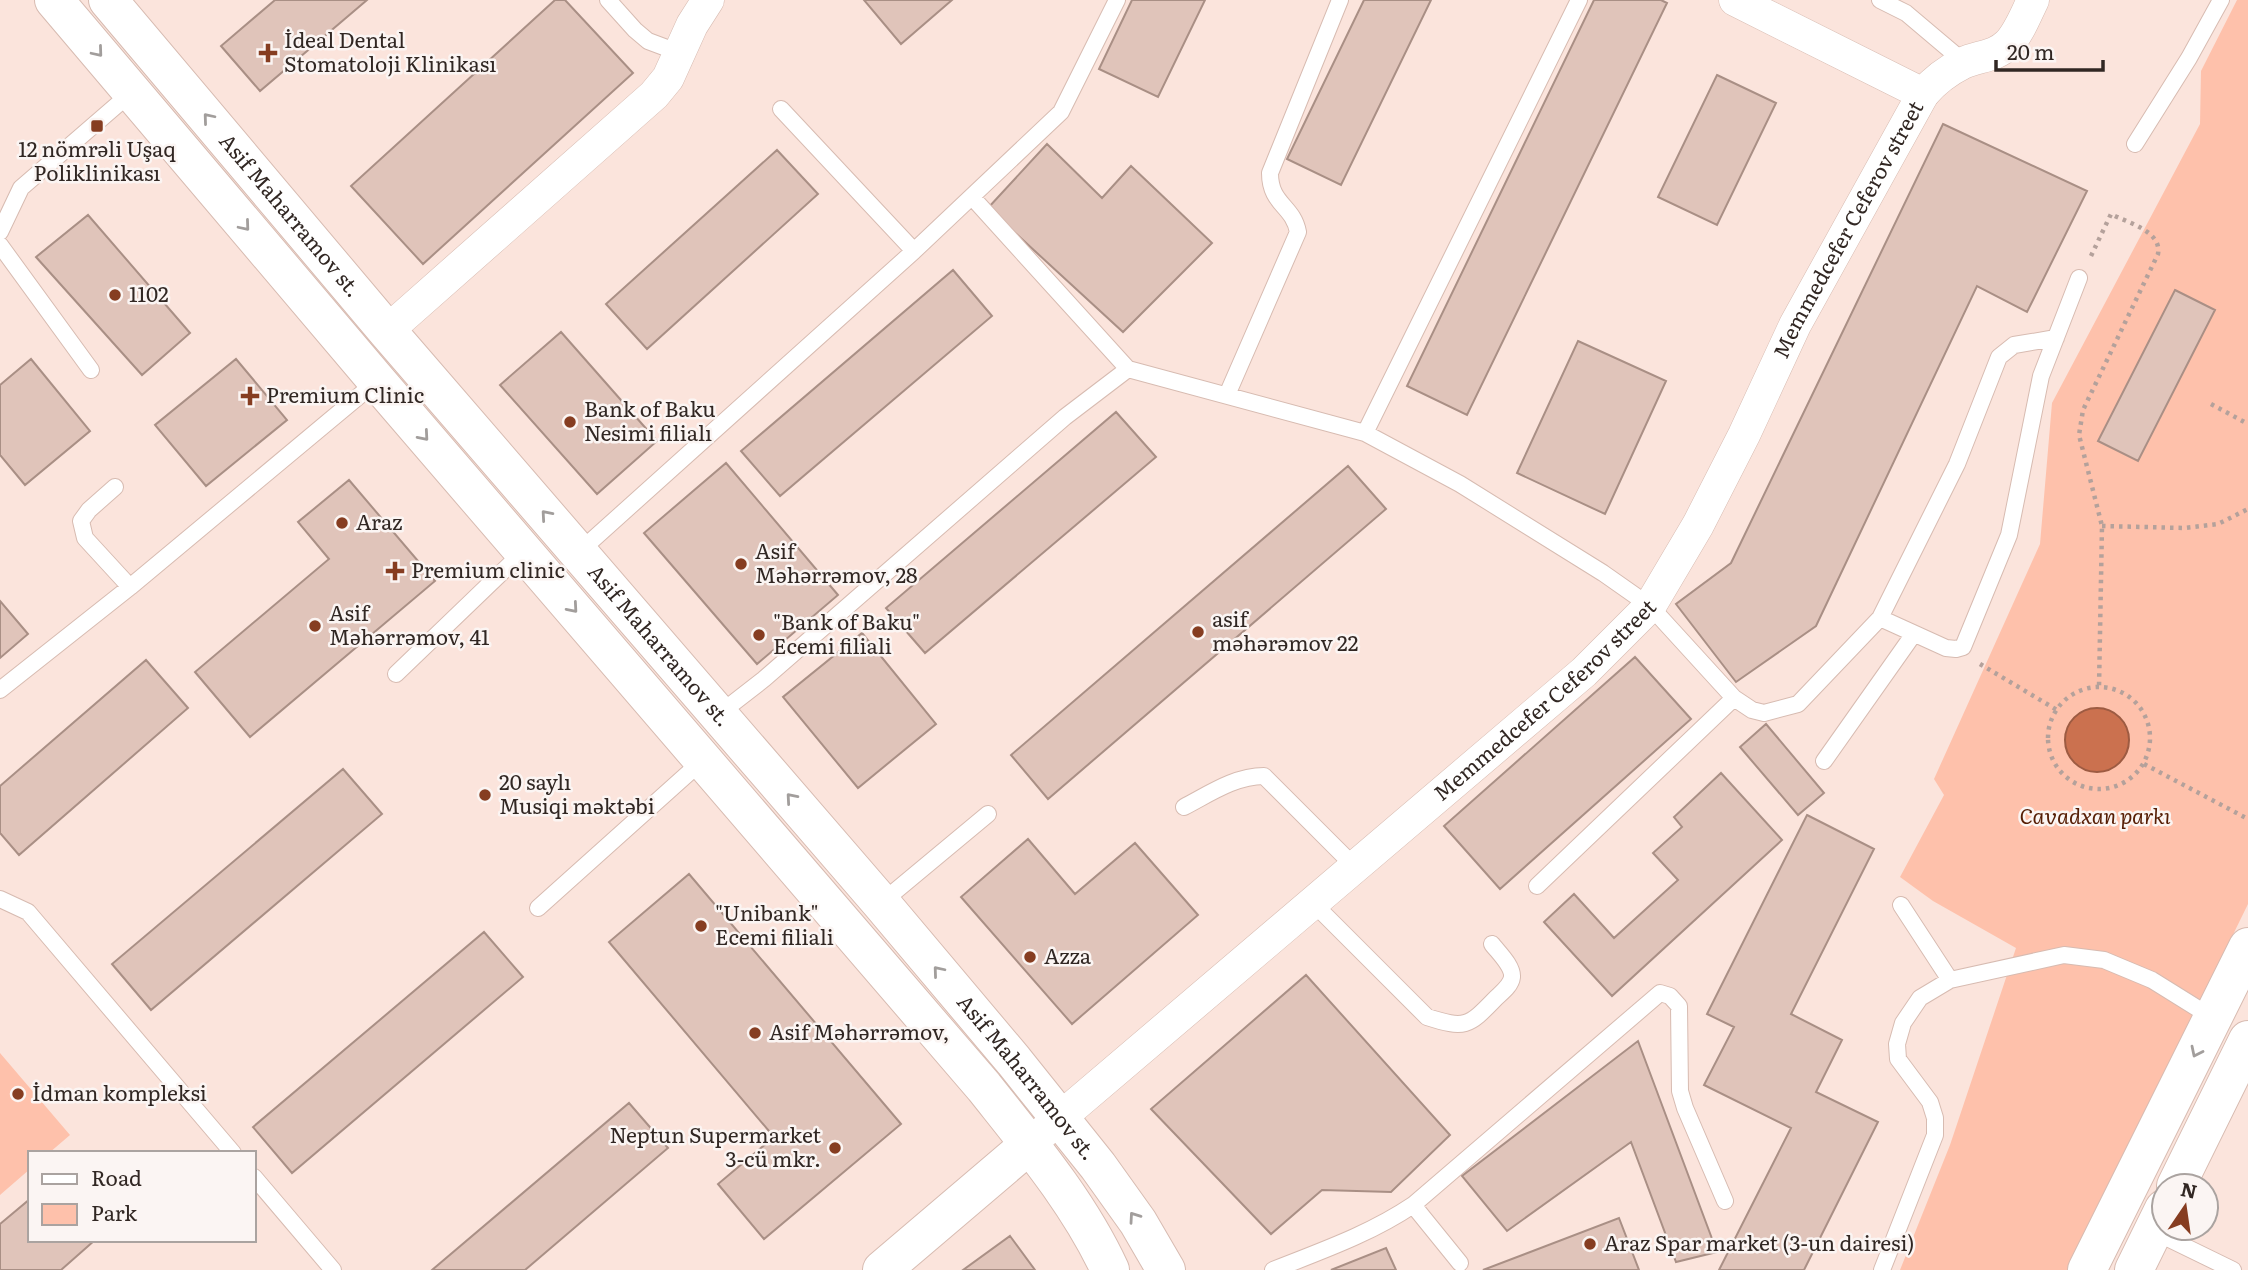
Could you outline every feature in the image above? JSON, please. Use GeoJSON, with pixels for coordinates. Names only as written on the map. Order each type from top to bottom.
{"type":"FeatureCollection","features":[{"type":"Feature","properties":{"kind":"main road","name":"Asif Maharramov st."},"geometry":{"type":"LineString","coordinates":[[54,0],[377,381],[984,1087],[1030,1144],[1088,1227],[1110,1270]]}},
{"type":"Feature","properties":{"kind":"main road","name":"Asif Maharramov st."},"geometry":{"type":"LineString","coordinates":[[108,0],[398,343],[881,903],[1060,1117],[1138,1222],[1166,1270]]}},
{"type":"Feature","properties":{"kind":"main road"},"geometry":{"type":"LineString","coordinates":[[377,381],[398,343]]}},
{"type":"Feature","properties":{"kind":"main road"},"geometry":{"type":"LineString","coordinates":[[2090,1269],[2248,947]]}},
{"type":"Feature","properties":{"kind":"main road"},"geometry":{"type":"LineString","coordinates":[[2183,1172],[2248,1040]]}},
{"type":"Feature","properties":{"kind":"main road","name":"Memmedcefer Cefеrov street"},"geometry":{"type":"LineString","coordinates":[[882,1270],[1030,1144]]}},
{"type":"Feature","properties":{"kind":"main road"},"geometry":{"type":"LineString","coordinates":[[2134,1270],[2150,1238]]}},
{"type":"Feature","properties":{"kind":"street"},"geometry":{"type":"LineString","coordinates":[[398,343],[654,95],[668,78],[692,25],[708,0]]}},
{"type":"Feature","properties":{"kind":"street"},"geometry":{"type":"LineString","coordinates":[[1735,0],[1923,94]]}},
{"type":"Feature","properties":{"kind":"street","name":"Memmedcefer Cefеrov street"},"geometry":{"type":"LineString","coordinates":[[1030,1144],[1584,671],[1650,606],[1698,525],[1744,435],[1795,325],[1923,94],[1934,82],[1964,62],[1992,55],[2011,42],[2033,0]]}},
{"type":"Feature","properties":{"kind":"lane"},"geometry":{"type":"LineString","coordinates":[[608,0],[648,41],[680,53]]}},
{"type":"Feature","properties":{"kind":"lane"},"geometry":{"type":"LineString","coordinates":[[579,552],[914,251],[1061,112],[1117,0]]}},
{"type":"Feature","properties":{"kind":"lane"},"geometry":{"type":"LineString","coordinates":[[1227,395],[1298,232],[1296,221],[1270,189],[1270,173],[1340,0]]}},
{"type":"Feature","properties":{"kind":"lane"},"geometry":{"type":"LineString","coordinates":[[1365,433],[1579,0]]}},
{"type":"Feature","properties":{"kind":"lane"},"geometry":{"type":"LineString","coordinates":[[1880,0],[1906,13],[1964,62]]}},
{"type":"Feature","properties":{"kind":"lane"},"geometry":{"type":"LineString","coordinates":[[2135,144],[2189,58],[2221,0]]}},
{"type":"Feature","properties":{"kind":"lane"},"geometry":{"type":"LineString","coordinates":[[0,232],[21,188],[132,92]]}},
{"type":"Feature","properties":{"kind":"lane"},"geometry":{"type":"LineString","coordinates":[[781,109],[914,251]]}},
{"type":"Feature","properties":{"kind":"lane"},"geometry":{"type":"LineString","coordinates":[[972,197],[1128,369],[1365,433],[1460,484],[1603,573],[1650,606],[1734,698],[1752,710],[1764,713],[1798,704],[1880,618],[1957,464],[1999,357],[2014,345],[2056,338]]}},
{"type":"Feature","properties":{"kind":"lane"},"geometry":{"type":"LineString","coordinates":[[0,245],[91,370]]}},
{"type":"Feature","properties":{"kind":"lane"},"geometry":{"type":"LineString","coordinates":[[1880,618],[1913,635],[1956,649],[1963,647],[2009,535],[2041,376],[2080,278]]}},
{"type":"Feature","properties":{"kind":"lane"},"geometry":{"type":"LineString","coordinates":[[719,714],[1065,417],[1128,369]]}},
{"type":"Feature","properties":{"kind":"lane"},"geometry":{"type":"LineString","coordinates":[[0,690],[130,587],[377,381]]}},
{"type":"Feature","properties":{"kind":"lane"},"geometry":{"type":"LineString","coordinates":[[115,487],[89,510],[82,521],[85,538],[130,587]]}},
{"type":"Feature","properties":{"kind":"lane"},"geometry":{"type":"LineString","coordinates":[[396,674],[524,551]]}},
{"type":"Feature","properties":{"kind":"lane"},"geometry":{"type":"LineString","coordinates":[[1824,761],[1913,635]]}},
{"type":"Feature","properties":{"kind":"lane"},"geometry":{"type":"LineString","coordinates":[[1537,886],[1734,698]]}},
{"type":"Feature","properties":{"kind":"lane"},"geometry":{"type":"LineString","coordinates":[[538,908],[703,760]]}},
{"type":"Feature","properties":{"kind":"lane"},"geometry":{"type":"LineString","coordinates":[[1184,807],[1236,780],[1264,776],[1355,867]]}},
{"type":"Feature","properties":{"kind":"lane"},"geometry":{"type":"LineString","coordinates":[[881,903],[988,814]]}},
{"type":"Feature","properties":{"kind":"lane"},"geometry":{"type":"LineString","coordinates":[[0,899],[28,912],[231,1151]]}},
{"type":"Feature","properties":{"kind":"lane"},"geometry":{"type":"LineString","coordinates":[[1313,903],[1427,1017],[1453,1026],[1474,1021],[1508,985],[1512,977],[1510,969],[1492,944]]}},
{"type":"Feature","properties":{"kind":"lane"},"geometry":{"type":"LineString","coordinates":[[1901,905],[1950,980]]}},
{"type":"Feature","properties":{"kind":"lane"},"geometry":{"type":"LineString","coordinates":[[1882,1270],[1935,1135],[1935,1118],[1930,1102],[1898,1059],[1896,1044],[1903,1023],[1920,998],[1950,980],[2064,955],[2104,960],[2152,980],[2213,1018]]}},
{"type":"Feature","properties":{"kind":"lane"},"geometry":{"type":"LineString","coordinates":[[1273,1270],[1360,1235],[1413,1205],[1660,993],[1670,996],[1679,1006],[1680,1091],[1725,1200]]}},
{"type":"Feature","properties":{"kind":"lane"},"geometry":{"type":"LineString","coordinates":[[256,1179],[333,1270]]}},
{"type":"Feature","properties":{"kind":"lane"},"geometry":{"type":"LineString","coordinates":[[1413,1205],[1460,1263]]}},
{"type":"Feature","properties":{"kind":"lane"},"geometry":{"type":"LineString","coordinates":[[2191,1242],[2232,1270]]}},
{"type":"Feature","properties":{"kind":"path"},"geometry":{"type":"LineString","coordinates":[[2080,278],[2111,214],[2156,239],[2158,254],[2083,410],[2079,435],[2102,526],[2099,687]]}},
{"type":"Feature","properties":{"kind":"path"},"geometry":{"type":"LineString","coordinates":[[2211,404],[2248,424]]}},
{"type":"Feature","properties":{"kind":"path"},"geometry":{"type":"LineString","coordinates":[[2102,526],[2185,528],[2218,524],[2248,509]]}},
{"type":"Feature","properties":{"kind":"path"},"geometry":{"type":"LineString","coordinates":[[1956,649],[2057,710]]}},
{"type":"Feature","properties":{"kind":"path"},"geometry":{"type":"LineString","coordinates":[[2099,687],[2120,692],[2137,704],[2148,722],[2150,744],[2144,764],[2129,780],[2109,789],[2088,789],[2069,780],[2054,764],[2048,743],[2050,722],[2061,704],[2078,691],[2099,687]]}},
{"type":"Feature","properties":{"kind":"path"},"geometry":{"type":"LineString","coordinates":[[2144,764],[2248,819]]}},
{"type":"Feature","properties":{"kind":"green space","name":"Cavadxan parkı"},"geometry":{"type":"Polygon","coordinates":[[[2237,0],[2248,0],[2248,904],[2069,1270],[1900,1270],[1950,1145],[2016,948],[1933,901],[1900,877],[1944,795],[1934,779],[2040,544],[2052,403],[2200,124],[2201,71],[2237,0]]]}},
{"type":"Feature","properties":{"kind":"green space","name":"İdman kompleksi"},"geometry":{"type":"Polygon","coordinates":[[[0,1053],[70,1135],[51,1151],[28,1151],[28,1171],[0,1195],[0,1053]]]}},
{"type":"Feature","properties":{"kind":"shaded area"},"geometry":{"type":"Polygon","coordinates":[[[2091,708],[2103,708],[2120,717],[2127,728],[2127,752],[2120,763],[2103,772],[2091,772],[2079,767],[2070,758],[2065,746],[2065,734],[2070,722],[2079,713],[2091,708]]]}},
{"type":"Feature","properties":{"kind":"building"},"geometry":{"type":"Polygon","coordinates":[[[275,0],[367,0],[260,91],[221,46],[275,0]]]}},
{"type":"Feature","properties":{"kind":"building"},"geometry":{"type":"Polygon","coordinates":[[[555,0],[565,0],[633,73],[423,264],[351,186],[555,0]]]}},
{"type":"Feature","properties":{"kind":"building"},"geometry":{"type":"Polygon","coordinates":[[[864,0],[952,0],[901,44],[864,0]]]}},
{"type":"Feature","properties":{"kind":"building"},"geometry":{"type":"Polygon","coordinates":[[[1132,0],[1205,0],[1158,97],[1099,69],[1132,0]]]}},
{"type":"Feature","properties":{"kind":"building"},"geometry":{"type":"Polygon","coordinates":[[[1364,0],[1431,0],[1341,185],[1287,159],[1364,0]]]}},
{"type":"Feature","properties":{"kind":"building"},"geometry":{"type":"Polygon","coordinates":[[[1594,0],[1661,0],[1667,3],[1467,415],[1407,386],[1594,0]]]}},
{"type":"Feature","properties":{"kind":"building"},"geometry":{"type":"Polygon","coordinates":[[[1717,75],[1776,103],[1717,225],[1658,197],[1717,75]]]}},
{"type":"Feature","properties":{"kind":"building"},"geometry":{"type":"Polygon","coordinates":[[[1943,124],[2087,191],[2027,312],[1977,286],[1816,626],[1736,682],[1676,604],[1731,563],[1943,124]]]}},
{"type":"Feature","properties":{"kind":"building"},"geometry":{"type":"Polygon","coordinates":[[[1047,144],[1102,198],[1131,166],[1212,243],[1123,332],[988,208],[1047,144]]]}},
{"type":"Feature","properties":{"kind":"building"},"geometry":{"type":"Polygon","coordinates":[[[777,150],[818,194],[647,349],[606,304],[777,150]]]}},
{"type":"Feature","properties":{"kind":"building"},"geometry":{"type":"Polygon","coordinates":[[[88,215],[190,333],[142,375],[36,257],[88,215]]]}},
{"type":"Feature","properties":{"kind":"building"},"geometry":{"type":"Polygon","coordinates":[[[953,270],[992,316],[780,496],[741,451],[953,270]]]}},
{"type":"Feature","properties":{"kind":"building"},"geometry":{"type":"Polygon","coordinates":[[[2175,290],[2215,310],[2138,461],[2098,441],[2175,290]]]}},
{"type":"Feature","properties":{"kind":"building"},"geometry":{"type":"Polygon","coordinates":[[[561,332],[657,441],[597,494],[500,385],[561,332]]]}},
{"type":"Feature","properties":{"kind":"building"},"geometry":{"type":"Polygon","coordinates":[[[1578,341],[1666,381],[1605,514],[1517,473],[1578,341]]]}},
{"type":"Feature","properties":{"kind":"building"},"geometry":{"type":"Polygon","coordinates":[[[31,359],[90,431],[25,485],[0,455],[0,385],[31,359]]]}},
{"type":"Feature","properties":{"kind":"building"},"geometry":{"type":"Polygon","coordinates":[[[236,359],[287,420],[206,486],[155,425],[236,359]]]}},
{"type":"Feature","properties":{"kind":"building"},"geometry":{"type":"Polygon","coordinates":[[[1116,412],[1156,457],[925,653],[886,608],[1116,412]]]}},
{"type":"Feature","properties":{"kind":"building","name":"Asif Məhərrəmov, 28"},"geometry":{"type":"Polygon","coordinates":[[[726,463],[838,595],[757,664],[644,533],[726,463]]]}},
{"type":"Feature","properties":{"kind":"building","name":"asif məhərəmov 22"},"geometry":{"type":"Polygon","coordinates":[[[1348,466],[1386,509],[1048,799],[1011,755],[1348,466]]]}},
{"type":"Feature","properties":{"kind":"building","name":"Asif Məhərrəmov, 41"},"geometry":{"type":"Polygon","coordinates":[[[349,480],[435,581],[250,737],[195,672],[329,559],[298,522],[349,480]]]}},
{"type":"Feature","properties":{"kind":"building"},"geometry":{"type":"Polygon","coordinates":[[[0,601],[28,634],[0,658],[0,601]]]}},
{"type":"Feature","properties":{"kind":"building"},"geometry":{"type":"Polygon","coordinates":[[[862,633],[936,724],[858,788],[783,697],[862,633]]]}},
{"type":"Feature","properties":{"kind":"building"},"geometry":{"type":"Polygon","coordinates":[[[1635,657],[1691,719],[1500,889],[1444,826],[1635,657]]]}},
{"type":"Feature","properties":{"kind":"building"},"geometry":{"type":"Polygon","coordinates":[[[146,660],[188,708],[19,855],[0,833],[0,786],[146,660]]]}},
{"type":"Feature","properties":{"kind":"building"},"geometry":{"type":"Polygon","coordinates":[[[1766,724],[1824,793],[1798,815],[1740,747],[1766,724]]]}},
{"type":"Feature","properties":{"kind":"building"},"geometry":{"type":"Polygon","coordinates":[[[343,769],[382,814],[151,1010],[112,964],[343,769]]]}},
{"type":"Feature","properties":{"kind":"building"},"geometry":{"type":"Polygon","coordinates":[[[1721,773],[1782,840],[1612,996],[1544,922],[1574,894],[1614,938],[1678,880],[1653,853],[1682,827],[1674,817],[1721,773]]]}},
{"type":"Feature","properties":{"kind":"building"},"geometry":{"type":"Polygon","coordinates":[[[1807,815],[1874,849],[1791,1014],[1842,1040],[1816,1092],[1878,1122],[1804,1270],[1719,1270],[1791,1128],[1704,1085],[1734,1027],[1707,1014],[1807,815]]]}},
{"type":"Feature","properties":{"kind":"building"},"geometry":{"type":"Polygon","coordinates":[[[1028,839],[1075,894],[1135,843],[1198,915],[1072,1024],[961,897],[1028,839]]]}},
{"type":"Feature","properties":{"kind":"building","name":"Asif Məhərrəmov,"},"geometry":{"type":"Polygon","coordinates":[[[689,874],[901,1124],[764,1239],[718,1184],[774,1137],[609,942],[689,874]]]}},
{"type":"Feature","properties":{"kind":"building"},"geometry":{"type":"Polygon","coordinates":[[[484,932],[523,977],[292,1173],[253,1127],[484,932]]]}},
{"type":"Feature","properties":{"kind":"building"},"geometry":{"type":"Polygon","coordinates":[[[1306,975],[1450,1135],[1391,1192],[1322,1190],[1271,1234],[1151,1109],[1306,975]]]}},
{"type":"Feature","properties":{"kind":"building"},"geometry":{"type":"Polygon","coordinates":[[[1638,1041],[1717,1252],[1676,1262],[1631,1142],[1507,1231],[1462,1176],[1638,1041]]]}},
{"type":"Feature","properties":{"kind":"building"},"geometry":{"type":"Polygon","coordinates":[[[629,1103],[668,1148],[525,1270],[432,1270],[629,1103]]]}},
{"type":"Feature","properties":{"kind":"building"},"geometry":{"type":"Polygon","coordinates":[[[28,1201],[28,1242],[93,1242],[61,1270],[0,1270],[0,1224],[28,1201]]]}},
{"type":"Feature","properties":{"kind":"building","name":"Araz Spar market (3-un dairesi)"},"geometry":{"type":"Polygon","coordinates":[[[1619,1218],[1639,1270],[1483,1270],[1619,1218]]]}},
{"type":"Feature","properties":{"kind":"building"},"geometry":{"type":"Polygon","coordinates":[[[1010,1236],[1035,1270],[963,1270],[1010,1236]]]}},
{"type":"Feature","properties":{"kind":"building"},"geometry":{"type":"Polygon","coordinates":[[[1386,1248],[1396,1270],[1331,1270],[1386,1248]]]}},
{"type":"Feature","properties":{"kind":"place","name":"İdeal Dental Stomatoloji Klinikası"},"geometry":{"type":"Point","coordinates":[268,53]}},
{"type":"Feature","properties":{"kind":"place","name":"12 nömrəli Uşaq Poliklinikası"},"geometry":{"type":"Point","coordinates":[97,126]}},
{"type":"Feature","properties":{"kind":"place","name":"1102"},"geometry":{"type":"Point","coordinates":[115,295]}},
{"type":"Feature","properties":{"kind":"place","name":"Premium Clinic"},"geometry":{"type":"Point","coordinates":[250,396]}},
{"type":"Feature","properties":{"kind":"place","name":"Bank of Baku Nesimi filialı"},"geometry":{"type":"Point","coordinates":[570,422]}},
{"type":"Feature","properties":{"kind":"place","name":"Araz"},"geometry":{"type":"Point","coordinates":[342,523]}},
{"type":"Feature","properties":{"kind":"place","name":"Asif Məhərrəmov, 28"},"geometry":{"type":"Point","coordinates":[741,564]}},
{"type":"Feature","properties":{"kind":"place","name":"Premium clinic"},"geometry":{"type":"Point","coordinates":[395,571]}},
{"type":"Feature","properties":{"kind":"place","name":"Asif Məhərrəmov, 41"},"geometry":{"type":"Point","coordinates":[315,626]}},
{"type":"Feature","properties":{"kind":"place","name":"asif məhərəmov 22"},"geometry":{"type":"Point","coordinates":[1198,632]}},
{"type":"Feature","properties":{"kind":"place","name":"\"Bank of Baku\" Ecemi filiali"},"geometry":{"type":"Point","coordinates":[759,635]}},
{"type":"Feature","properties":{"kind":"place","name":"20 saylı Musiqi məktəbi"},"geometry":{"type":"Point","coordinates":[485,795]}},
{"type":"Feature","properties":{"kind":"place","name":"\"Unibank\" Ecemi filiali"},"geometry":{"type":"Point","coordinates":[701,926]}},
{"type":"Feature","properties":{"kind":"place","name":"Azza"},"geometry":{"type":"Point","coordinates":[1030,957]}},
{"type":"Feature","properties":{"kind":"place","name":"Asif Məhərrəmov,"},"geometry":{"type":"Point","coordinates":[755,1033]}},
{"type":"Feature","properties":{"kind":"place","name":"İdman kompleksi"},"geometry":{"type":"Point","coordinates":[18,1094]}},
{"type":"Feature","properties":{"kind":"place","name":"Neptun Supermarket 3-cü mkr."},"geometry":{"type":"Point","coordinates":[835,1148]}},
{"type":"Feature","properties":{"kind":"place","name":"Araz Spar market (3-un dairesi)"},"geometry":{"type":"Point","coordinates":[1590,1244]}}]}
